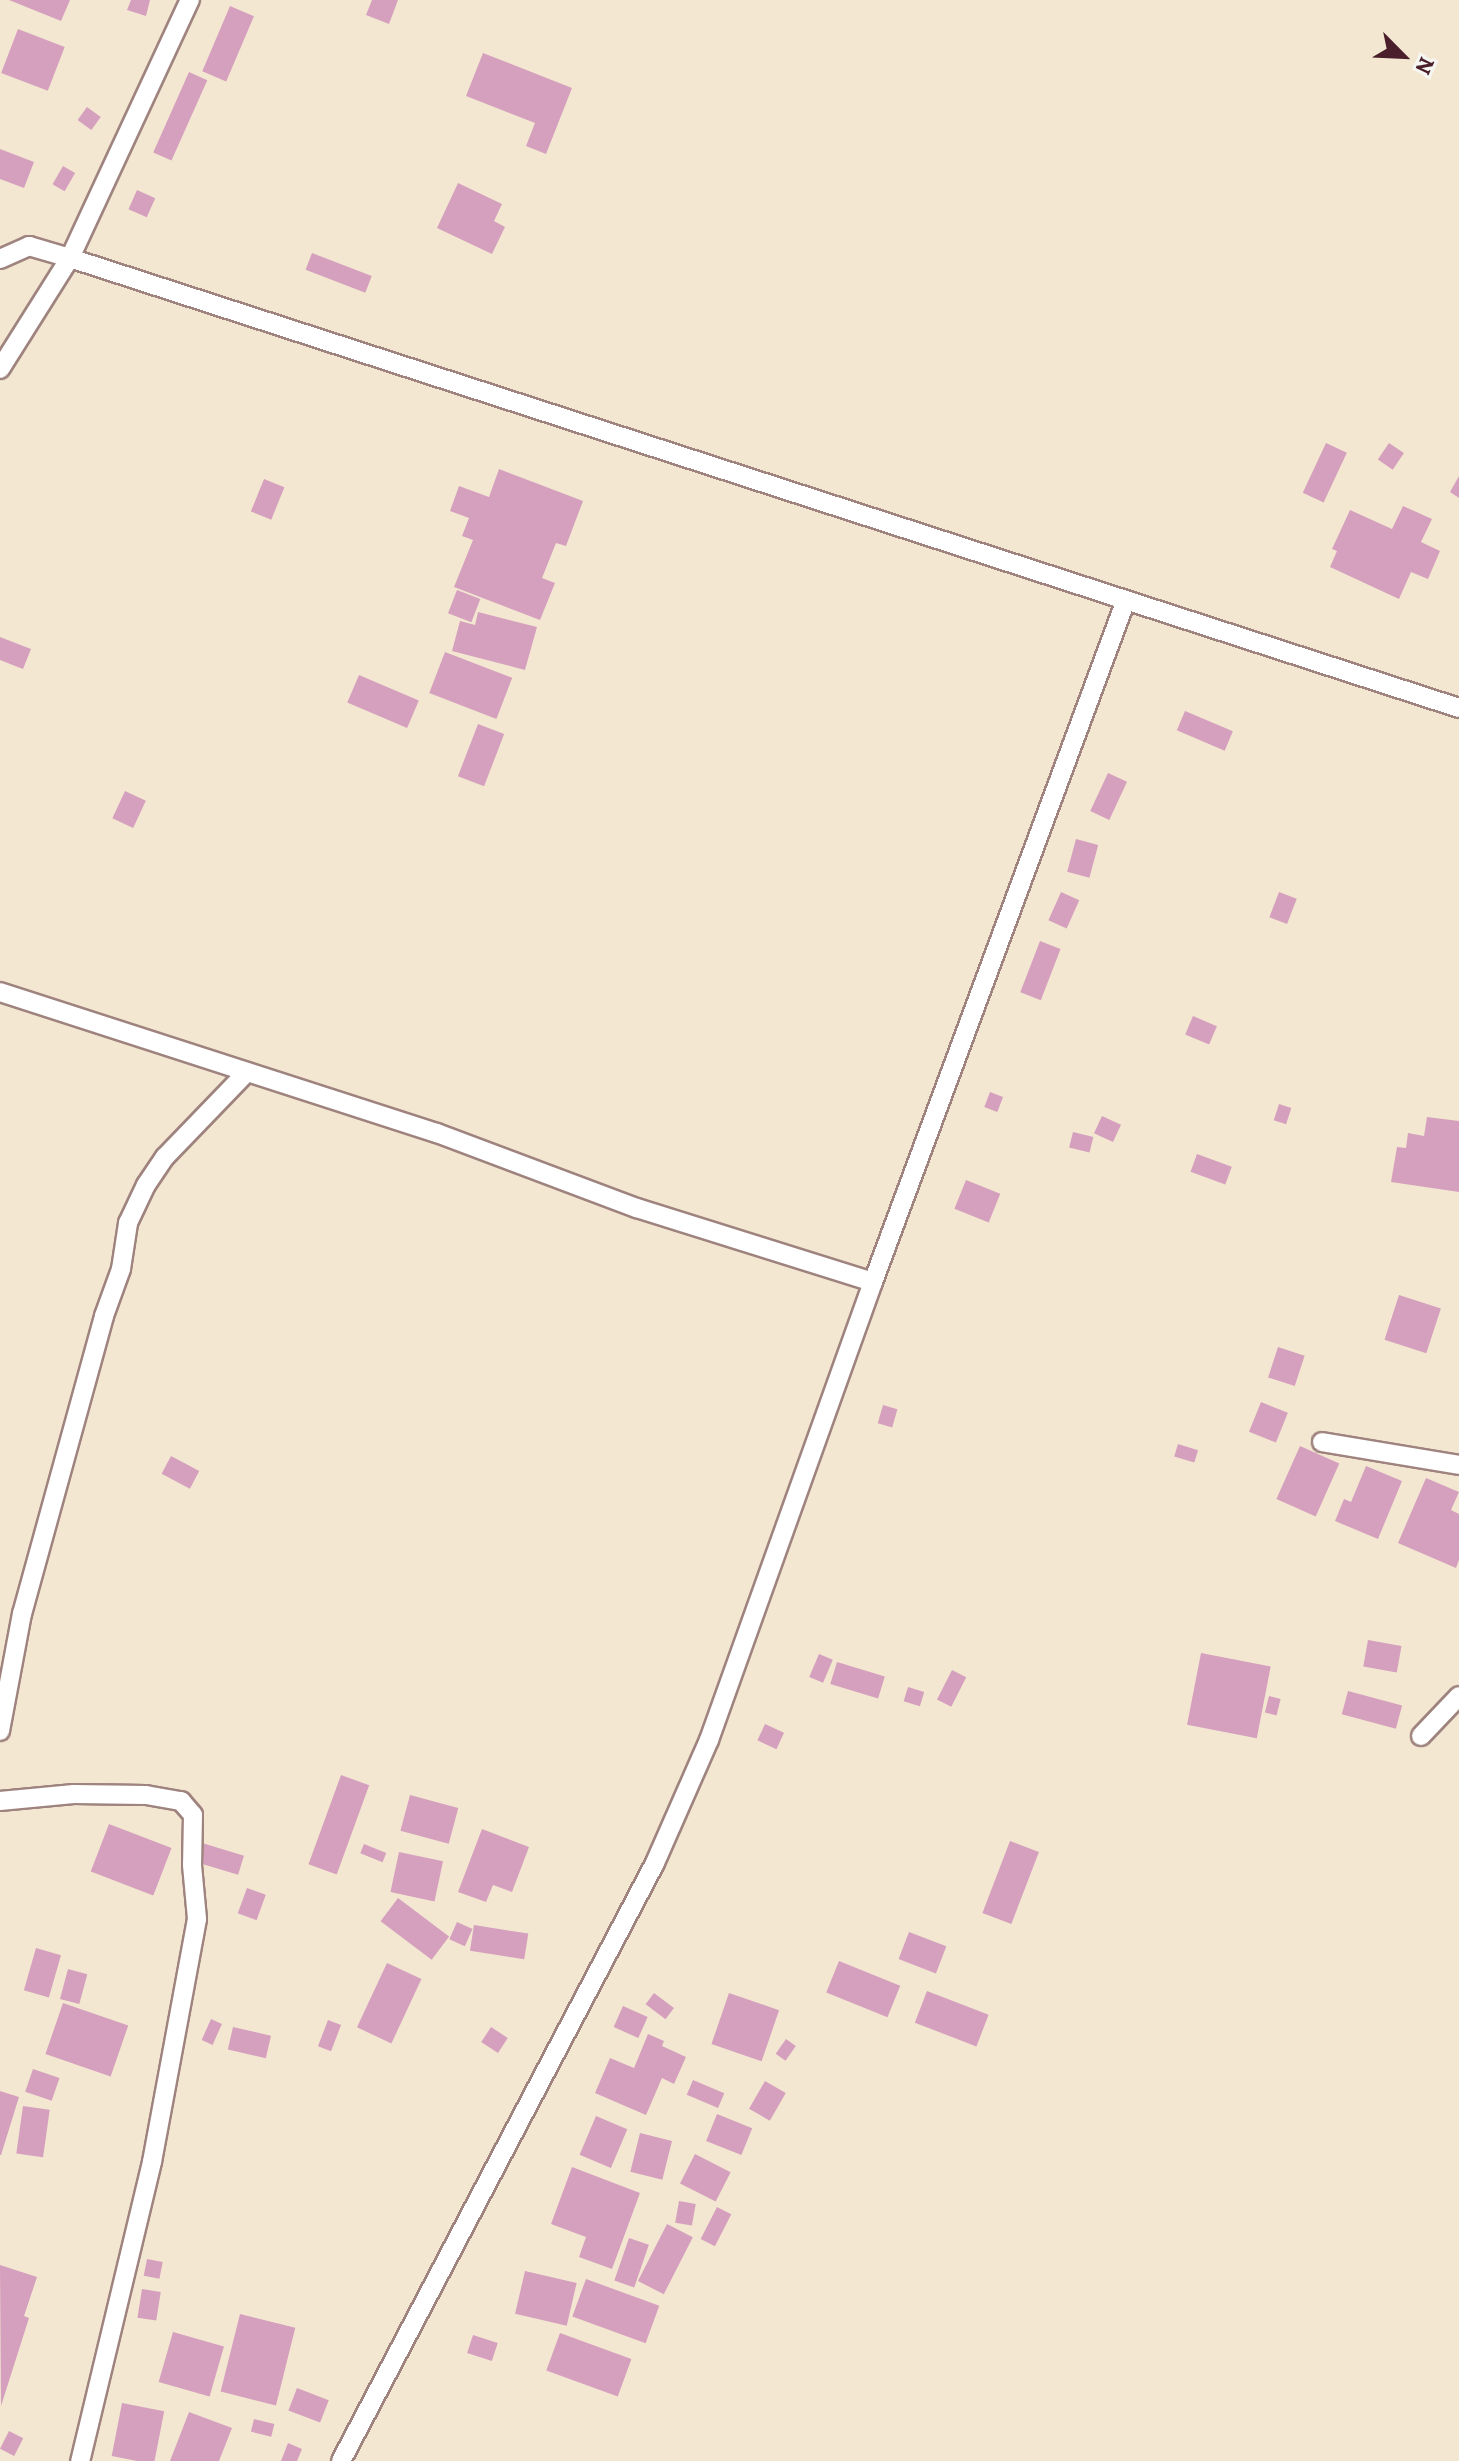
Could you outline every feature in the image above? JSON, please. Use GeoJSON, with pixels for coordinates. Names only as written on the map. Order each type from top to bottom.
{"type":"FeatureCollection","features":[{"type":"Feature","properties":{"kind":"street"},"geometry":{"type":"LineString","coordinates":[[0,369],[40,311],[70,258],[190,0]]}},
{"type":"Feature","properties":{"kind":"street"},"geometry":{"type":"LineString","coordinates":[[0,259],[29,246],[70,258],[1459,708]]}},
{"type":"Feature","properties":{"kind":"street"},"geometry":{"type":"LineString","coordinates":[[341,2461],[655,1863],[709,1740],[873,1282],[1126,600]]}},
{"type":"Feature","properties":{"kind":"street"},"geometry":{"type":"LineString","coordinates":[[0,992],[437,1133],[637,1208],[873,1282]]}},
{"type":"Feature","properties":{"kind":"street"},"geometry":{"type":"LineString","coordinates":[[0,1731],[22,1614],[104,1316],[121,1269],[128,1223],[146,1185],[165,1157],[247,1072]]}},
{"type":"Feature","properties":{"kind":"street"},"geometry":{"type":"LineString","coordinates":[[1322,1442],[1459,1465]]}},
{"type":"Feature","properties":{"kind":"street"},"geometry":{"type":"LineString","coordinates":[[1421,1736],[1459,1696]]}},
{"type":"Feature","properties":{"kind":"street"},"geometry":{"type":"LineString","coordinates":[[0,1801],[74,1794],[146,1795],[181,1801],[193,1815],[192,1865],[197,1919],[152,2162],[80,2461]]}},
{"type":"Feature","properties":{"kind":"building"},"geometry":{"type":"Polygon","coordinates":[[[9,0],[70,0],[61,21],[9,0]]]}},
{"type":"Feature","properties":{"kind":"building"},"geometry":{"type":"Polygon","coordinates":[[[131,0],[150,0],[146,16],[127,10],[131,0]]]}},
{"type":"Feature","properties":{"kind":"building"},"geometry":{"type":"Polygon","coordinates":[[[372,0],[398,0],[389,24],[366,15],[372,0]]]}},
{"type":"Feature","properties":{"kind":"building"},"geometry":{"type":"Polygon","coordinates":[[[230,6],[254,16],[226,82],[202,71],[230,6]]]}},
{"type":"Feature","properties":{"kind":"building"},"geometry":{"type":"Polygon","coordinates":[[[18,29],[65,47],[48,91],[1,73],[18,29]]]}},
{"type":"Feature","properties":{"kind":"building"},"geometry":{"type":"Polygon","coordinates":[[[483,53],[572,88],[546,154],[526,146],[535,123],[466,96],[483,53]]]}},
{"type":"Feature","properties":{"kind":"building"},"geometry":{"type":"Polygon","coordinates":[[[189,72],[207,80],[171,161],[153,152],[189,72]]]}},
{"type":"Feature","properties":{"kind":"building"},"geometry":{"type":"Polygon","coordinates":[[[87,107],[101,117],[91,130],[78,120],[87,107]]]}},
{"type":"Feature","properties":{"kind":"building"},"geometry":{"type":"Polygon","coordinates":[[[0,149],[34,162],[24,188],[0,179],[0,149]]]}},
{"type":"Feature","properties":{"kind":"building"},"geometry":{"type":"Polygon","coordinates":[[[63,166],[75,173],[65,191],[52,184],[63,166]]]}},
{"type":"Feature","properties":{"kind":"building"},"geometry":{"type":"Polygon","coordinates":[[[458,183],[502,204],[494,221],[505,227],[492,254],[437,228],[458,183]]]}},
{"type":"Feature","properties":{"kind":"building"},"geometry":{"type":"Polygon","coordinates":[[[137,190],[155,198],[147,217],[128,209],[137,190]]]}},
{"type":"Feature","properties":{"kind":"building"},"geometry":{"type":"Polygon","coordinates":[[[312,253],[372,276],[365,293],[306,270],[312,253]]]}},
{"type":"Feature","properties":{"kind":"building"},"geometry":{"type":"Polygon","coordinates":[[[1326,443],[1347,453],[1324,503],[1303,493],[1326,443]]]}},
{"type":"Feature","properties":{"kind":"building"},"geometry":{"type":"Polygon","coordinates":[[[1389,443],[1404,453],[1393,470],[1378,460],[1389,443]]]}},
{"type":"Feature","properties":{"kind":"building"},"geometry":{"type":"Polygon","coordinates":[[[499,469],[583,501],[566,546],[556,543],[542,578],[555,583],[540,620],[454,587],[473,540],[462,536],[469,518],[450,511],[459,486],[489,497],[499,469]]]}},
{"type":"Feature","properties":{"kind":"building"},"geometry":{"type":"Polygon","coordinates":[[[1459,476],[1459,498],[1450,492],[1459,476]]]}},
{"type":"Feature","properties":{"kind":"building"},"geometry":{"type":"Polygon","coordinates":[[[264,479],[284,487],[271,520],[251,511],[264,479]]]}},
{"type":"Feature","properties":{"kind":"building"},"geometry":{"type":"Polygon","coordinates":[[[1403,506],[1432,519],[1421,542],[1440,551],[1428,579],[1411,572],[1399,599],[1330,567],[1337,551],[1332,549],[1350,510],[1392,529],[1403,506]]]}},
{"type":"Feature","properties":{"kind":"building"},"geometry":{"type":"Polygon","coordinates":[[[457,590],[480,599],[471,622],[448,613],[457,590]]]}},
{"type":"Feature","properties":{"kind":"building"},"geometry":{"type":"Polygon","coordinates":[[[478,612],[537,627],[525,670],[452,651],[460,621],[475,625],[478,612]]]}},
{"type":"Feature","properties":{"kind":"building"},"geometry":{"type":"Polygon","coordinates":[[[0,637],[31,649],[23,669],[0,660],[0,637]]]}},
{"type":"Feature","properties":{"kind":"building"},"geometry":{"type":"Polygon","coordinates":[[[445,652],[512,678],[496,719],[429,693],[445,652]]]}},
{"type":"Feature","properties":{"kind":"building"},"geometry":{"type":"Polygon","coordinates":[[[359,675],[419,700],[407,728],[347,703],[359,675]]]}},
{"type":"Feature","properties":{"kind":"building"},"geometry":{"type":"Polygon","coordinates":[[[1185,711],[1233,731],[1225,751],[1177,730],[1185,711]]]}},
{"type":"Feature","properties":{"kind":"building"},"geometry":{"type":"Polygon","coordinates":[[[478,724],[504,734],[484,786],[458,776],[478,724]]]}},
{"type":"Feature","properties":{"kind":"building"},"geometry":{"type":"Polygon","coordinates":[[[1108,773],[1127,782],[1109,820],[1090,811],[1108,773]]]}},
{"type":"Feature","properties":{"kind":"building"},"geometry":{"type":"Polygon","coordinates":[[[125,791],[146,801],[133,828],[112,818],[125,791]]]}},
{"type":"Feature","properties":{"kind":"building"},"geometry":{"type":"Polygon","coordinates":[[[1076,839],[1098,845],[1089,878],[1067,872],[1076,839]]]}},
{"type":"Feature","properties":{"kind":"building"},"geometry":{"type":"Polygon","coordinates":[[[1061,892],[1079,900],[1067,928],[1048,920],[1061,892]]]}},
{"type":"Feature","properties":{"kind":"building"},"geometry":{"type":"Polygon","coordinates":[[[1279,892],[1297,899],[1287,924],[1269,917],[1279,892]]]}},
{"type":"Feature","properties":{"kind":"building"},"geometry":{"type":"Polygon","coordinates":[[[1040,941],[1061,949],[1041,1000],[1020,992],[1040,941]]]}},
{"type":"Feature","properties":{"kind":"building"},"geometry":{"type":"Polygon","coordinates":[[[1193,1016],[1217,1026],[1209,1045],[1185,1034],[1193,1016]]]}},
{"type":"Feature","properties":{"kind":"building"},"geometry":{"type":"Polygon","coordinates":[[[990,1092],[1003,1097],[997,1112],[984,1107],[990,1092]]]}},
{"type":"Feature","properties":{"kind":"building"},"geometry":{"type":"Polygon","coordinates":[[[1279,1104],[1291,1108],[1286,1124],[1274,1120],[1279,1104]]]}},
{"type":"Feature","properties":{"kind":"building"},"geometry":{"type":"Polygon","coordinates":[[[1102,1116],[1121,1125],[1113,1142],[1094,1133],[1102,1116]]]}},
{"type":"Feature","properties":{"kind":"building"},"geometry":{"type":"Polygon","coordinates":[[[1427,1117],[1459,1121],[1459,1192],[1391,1182],[1397,1147],[1406,1148],[1408,1133],[1424,1136],[1427,1117]]]}},
{"type":"Feature","properties":{"kind":"building"},"geometry":{"type":"Polygon","coordinates":[[[1073,1132],[1093,1137],[1090,1153],[1069,1148],[1073,1132]]]}},
{"type":"Feature","properties":{"kind":"building"},"geometry":{"type":"Polygon","coordinates":[[[1197,1154],[1232,1167],[1225,1185],[1191,1172],[1197,1154]]]}},
{"type":"Feature","properties":{"kind":"building"},"geometry":{"type":"Polygon","coordinates":[[[966,1180],[1000,1194],[989,1223],[954,1209],[966,1180]]]}},
{"type":"Feature","properties":{"kind":"building"},"geometry":{"type":"Polygon","coordinates":[[[1399,1295],[1441,1309],[1426,1353],[1384,1340],[1399,1295]]]}},
{"type":"Feature","properties":{"kind":"building"},"geometry":{"type":"Polygon","coordinates":[[[1278,1347],[1305,1356],[1295,1386],[1268,1377],[1278,1347]]]}},
{"type":"Feature","properties":{"kind":"building"},"geometry":{"type":"Polygon","coordinates":[[[1261,1402],[1288,1413],[1276,1443],[1249,1432],[1261,1402]]]}},
{"type":"Feature","properties":{"kind":"building"},"geometry":{"type":"Polygon","coordinates":[[[883,1405],[897,1409],[892,1427],[878,1423],[883,1405]]]}},
{"type":"Feature","properties":{"kind":"building"},"geometry":{"type":"Polygon","coordinates":[[[1178,1444],[1198,1450],[1194,1463],[1174,1456],[1178,1444]]]}},
{"type":"Feature","properties":{"kind":"building"},"geometry":{"type":"Polygon","coordinates":[[[1300,1446],[1339,1463],[1316,1516],[1276,1499],[1300,1446]]]}},
{"type":"Feature","properties":{"kind":"building"},"geometry":{"type":"Polygon","coordinates":[[[171,1456],[199,1471],[190,1489],[162,1474],[171,1456]]]}},
{"type":"Feature","properties":{"kind":"building"},"geometry":{"type":"Polygon","coordinates":[[[1366,1466],[1402,1481],[1378,1539],[1335,1521],[1344,1499],[1351,1502],[1366,1466]]]}},
{"type":"Feature","properties":{"kind":"building"},"geometry":{"type":"Polygon","coordinates":[[[1426,1478],[1459,1492],[1451,1510],[1459,1514],[1459,1560],[1456,1568],[1398,1543],[1426,1478]]]}},
{"type":"Feature","properties":{"kind":"building"},"geometry":{"type":"Polygon","coordinates":[[[1368,1640],[1401,1646],[1397,1672],[1363,1667],[1368,1640]]]}},
{"type":"Feature","properties":{"kind":"building"},"geometry":{"type":"Polygon","coordinates":[[[1201,1653],[1271,1667],[1257,1738],[1187,1725],[1201,1653]]]}},
{"type":"Feature","properties":{"kind":"building"},"geometry":{"type":"Polygon","coordinates":[[[819,1654],[833,1660],[823,1683],[809,1677],[819,1654]]]}},
{"type":"Feature","properties":{"kind":"building"},"geometry":{"type":"Polygon","coordinates":[[[837,1662],[885,1677],[878,1699],[830,1684],[837,1662]]]}},
{"type":"Feature","properties":{"kind":"building"},"geometry":{"type":"Polygon","coordinates":[[[952,1670],[966,1677],[951,1707],[937,1699],[952,1670]]]}},
{"type":"Feature","properties":{"kind":"building"},"geometry":{"type":"Polygon","coordinates":[[[908,1687],[924,1692],[920,1706],[904,1701],[908,1687]]]}},
{"type":"Feature","properties":{"kind":"building"},"geometry":{"type":"Polygon","coordinates":[[[1348,1691],[1402,1705],[1396,1729],[1342,1714],[1348,1691]]]}},
{"type":"Feature","properties":{"kind":"building"},"geometry":{"type":"Polygon","coordinates":[[[1269,1696],[1281,1699],[1277,1715],[1265,1712],[1269,1696]]]}},
{"type":"Feature","properties":{"kind":"building"},"geometry":{"type":"Polygon","coordinates":[[[765,1724],[784,1733],[776,1749],[757,1740],[765,1724]]]}},
{"type":"Feature","properties":{"kind":"building"},"geometry":{"type":"Polygon","coordinates":[[[341,1775],[369,1785],[337,1875],[309,1864],[341,1775]]]}},
{"type":"Feature","properties":{"kind":"building"},"geometry":{"type":"Polygon","coordinates":[[[410,1795],[458,1808],[449,1844],[400,1831],[410,1795]]]}},
{"type":"Feature","properties":{"kind":"building"},"geometry":{"type":"Polygon","coordinates":[[[109,1824],[172,1848],[153,1896],[91,1872],[109,1824]]]}},
{"type":"Feature","properties":{"kind":"building"},"geometry":{"type":"Polygon","coordinates":[[[482,1829],[529,1847],[512,1892],[493,1885],[486,1902],[458,1892],[482,1829]]]}},
{"type":"Feature","properties":{"kind":"building"},"geometry":{"type":"Polygon","coordinates":[[[1010,1841],[1039,1852],[1011,1924],[982,1913],[1010,1841]]]}},
{"type":"Feature","properties":{"kind":"building"},"geometry":{"type":"Polygon","coordinates":[[[199,1842],[244,1856],[238,1875],[193,1861],[199,1842]]]}},
{"type":"Feature","properties":{"kind":"building"},"geometry":{"type":"Polygon","coordinates":[[[364,1844],[386,1853],[383,1862],[360,1853],[364,1844]]]}},
{"type":"Feature","properties":{"kind":"building"},"geometry":{"type":"Polygon","coordinates":[[[399,1852],[443,1861],[434,1901],[390,1892],[399,1852]]]}},
{"type":"Feature","properties":{"kind":"building"},"geometry":{"type":"Polygon","coordinates":[[[247,1888],[266,1895],[257,1920],[238,1913],[247,1888]]]}},
{"type":"Feature","properties":{"kind":"building"},"geometry":{"type":"Polygon","coordinates":[[[398,1898],[449,1937],[432,1960],[381,1921],[398,1898]]]}},
{"type":"Feature","properties":{"kind":"building"},"geometry":{"type":"Polygon","coordinates":[[[457,1922],[473,1929],[465,1946],[449,1939],[457,1922]]]}},
{"type":"Feature","properties":{"kind":"building"},"geometry":{"type":"Polygon","coordinates":[[[474,1925],[528,1934],[524,1959],[470,1951],[474,1925]]]}},
{"type":"Feature","properties":{"kind":"building"},"geometry":{"type":"Polygon","coordinates":[[[909,1932],[946,1946],[936,1973],[899,1959],[909,1932]]]}},
{"type":"Feature","properties":{"kind":"building"},"geometry":{"type":"Polygon","coordinates":[[[36,1948],[61,1955],[49,1997],[24,1990],[36,1948]]]}},
{"type":"Feature","properties":{"kind":"building"},"geometry":{"type":"Polygon","coordinates":[[[839,1961],[900,1986],[887,2017],[826,1993],[839,1961]]]}},
{"type":"Feature","properties":{"kind":"building"},"geometry":{"type":"Polygon","coordinates":[[[387,1963],[421,1979],[391,2043],[357,2027],[387,1963]]]}},
{"type":"Feature","properties":{"kind":"building"},"geometry":{"type":"Polygon","coordinates":[[[68,1969],[87,1974],[79,2004],[60,1999],[68,1969]]]}},
{"type":"Feature","properties":{"kind":"building"},"geometry":{"type":"Polygon","coordinates":[[[927,1991],[989,2015],[976,2046],[915,2023],[927,1991]]]}},
{"type":"Feature","properties":{"kind":"building"},"geometry":{"type":"Polygon","coordinates":[[[654,1993],[674,2008],[666,2019],[646,2004],[654,1993]]]}},
{"type":"Feature","properties":{"kind":"building"},"geometry":{"type":"Polygon","coordinates":[[[729,1993],[779,2010],[762,2061],[711,2044],[729,1993]]]}},
{"type":"Feature","properties":{"kind":"building"},"geometry":{"type":"Polygon","coordinates":[[[63,2003],[128,2025],[111,2077],[45,2054],[63,2003]]]}},
{"type":"Feature","properties":{"kind":"building"},"geometry":{"type":"Polygon","coordinates":[[[623,2006],[648,2017],[638,2038],[614,2027],[623,2006]]]}},
{"type":"Feature","properties":{"kind":"building"},"geometry":{"type":"Polygon","coordinates":[[[211,2019],[222,2024],[213,2045],[202,2040],[211,2019]]]}},
{"type":"Feature","properties":{"kind":"building"},"geometry":{"type":"Polygon","coordinates":[[[328,2020],[341,2025],[331,2051],[318,2046],[328,2020]]]}},
{"type":"Feature","properties":{"kind":"building"},"geometry":{"type":"Polygon","coordinates":[[[233,2027],[271,2036],[266,2058],[228,2049],[233,2027]]]}},
{"type":"Feature","properties":{"kind":"building"},"geometry":{"type":"Polygon","coordinates":[[[491,2027],[508,2038],[498,2053],[481,2042],[491,2027]]]}},
{"type":"Feature","properties":{"kind":"building"},"geometry":{"type":"Polygon","coordinates":[[[648,2034],[664,2041],[662,2046],[686,2057],[674,2084],[662,2078],[646,2115],[595,2093],[610,2058],[634,2068],[648,2034]]]}},
{"type":"Feature","properties":{"kind":"building"},"geometry":{"type":"Polygon","coordinates":[[[786,2039],[796,2046],[786,2061],[776,2054],[786,2039]]]}},
{"type":"Feature","properties":{"kind":"building"},"geometry":{"type":"Polygon","coordinates":[[[33,2069],[59,2078],[52,2101],[25,2092],[33,2069]]]}},
{"type":"Feature","properties":{"kind":"building"},"geometry":{"type":"Polygon","coordinates":[[[693,2080],[724,2093],[718,2108],[687,2095],[693,2080]]]}},
{"type":"Feature","properties":{"kind":"building"},"geometry":{"type":"Polygon","coordinates":[[[765,2081],[786,2093],[770,2121],[749,2109],[765,2081]]]}},
{"type":"Feature","properties":{"kind":"building"},"geometry":{"type":"Polygon","coordinates":[[[0,2091],[19,2097],[1,2155],[0,2155],[0,2091]]]}},
{"type":"Feature","properties":{"kind":"building"},"geometry":{"type":"Polygon","coordinates":[[[23,2106],[50,2110],[43,2157],[16,2154],[23,2106]]]}},
{"type":"Feature","properties":{"kind":"building"},"geometry":{"type":"Polygon","coordinates":[[[717,2114],[752,2128],[741,2155],[706,2141],[717,2114]]]}},
{"type":"Feature","properties":{"kind":"building"},"geometry":{"type":"Polygon","coordinates":[[[596,2116],[627,2129],[611,2168],[580,2155],[596,2116]]]}},
{"type":"Feature","properties":{"kind":"building"},"geometry":{"type":"Polygon","coordinates":[[[640,2133],[672,2141],[662,2180],[630,2172],[640,2133]]]}},
{"type":"Feature","properties":{"kind":"building"},"geometry":{"type":"Polygon","coordinates":[[[695,2154],[731,2172],[716,2202],[680,2183],[695,2154]]]}},
{"type":"Feature","properties":{"kind":"building"},"geometry":{"type":"Polygon","coordinates":[[[572,2167],[640,2193],[612,2269],[579,2257],[586,2237],[551,2224],[572,2167]]]}},
{"type":"Feature","properties":{"kind":"building"},"geometry":{"type":"Polygon","coordinates":[[[679,2201],[696,2204],[692,2226],[675,2223],[679,2201]]]}},
{"type":"Feature","properties":{"kind":"building"},"geometry":{"type":"Polygon","coordinates":[[[717,2207],[731,2214],[715,2246],[701,2239],[717,2207]]]}},
{"type":"Feature","properties":{"kind":"building"},"geometry":{"type":"Polygon","coordinates":[[[667,2224],[693,2237],[664,2294],[638,2281],[667,2224]]]}},
{"type":"Feature","properties":{"kind":"building"},"geometry":{"type":"Polygon","coordinates":[[[629,2238],[649,2245],[634,2287],[614,2281],[629,2238]]]}},
{"type":"Feature","properties":{"kind":"building"},"geometry":{"type":"Polygon","coordinates":[[[147,2259],[163,2262],[159,2279],[144,2276],[147,2259]]]}},
{"type":"Feature","properties":{"kind":"building"},"geometry":{"type":"Polygon","coordinates":[[[0,2265],[37,2277],[24,2316],[29,2318],[1,2406],[0,2265]]]}},
{"type":"Feature","properties":{"kind":"building"},"geometry":{"type":"Polygon","coordinates":[[[525,2271],[577,2283],[567,2326],[515,2314],[525,2271]]]}},
{"type":"Feature","properties":{"kind":"building"},"geometry":{"type":"Polygon","coordinates":[[[586,2279],[659,2306],[646,2343],[572,2317],[586,2279]]]}},
{"type":"Feature","properties":{"kind":"building"},"geometry":{"type":"Polygon","coordinates":[[[142,2289],[161,2292],[156,2321],[137,2318],[142,2289]]]}},
{"type":"Feature","properties":{"kind":"building"},"geometry":{"type":"Polygon","coordinates":[[[240,2314],[295,2328],[276,2405],[221,2392],[240,2314]]]}},
{"type":"Feature","properties":{"kind":"building"},"geometry":{"type":"Polygon","coordinates":[[[173,2332],[224,2347],[210,2397],[159,2382],[173,2332]]]}},
{"type":"Feature","properties":{"kind":"building"},"geometry":{"type":"Polygon","coordinates":[[[560,2333],[631,2359],[618,2397],[546,2371],[560,2333]]]}},
{"type":"Feature","properties":{"kind":"building"},"geometry":{"type":"Polygon","coordinates":[[[473,2335],[498,2343],[492,2361],[467,2353],[473,2335]]]}},
{"type":"Feature","properties":{"kind":"building"},"geometry":{"type":"Polygon","coordinates":[[[297,2388],[329,2400],[320,2423],[288,2410],[297,2388]]]}},
{"type":"Feature","properties":{"kind":"building"},"geometry":{"type":"Polygon","coordinates":[[[122,2403],[164,2411],[155,2461],[112,2456],[122,2403]]]}},
{"type":"Feature","properties":{"kind":"building"},"geometry":{"type":"Polygon","coordinates":[[[189,2412],[232,2428],[219,2461],[170,2461],[189,2412]]]}},
{"type":"Feature","properties":{"kind":"building"},"geometry":{"type":"Polygon","coordinates":[[[254,2419],[274,2424],[271,2437],[251,2432],[254,2419]]]}},
{"type":"Feature","properties":{"kind":"building"},"geometry":{"type":"Polygon","coordinates":[[[9,2431],[23,2438],[14,2456],[0,2449],[9,2431]]]}},
{"type":"Feature","properties":{"kind":"building"},"geometry":{"type":"Polygon","coordinates":[[[288,2443],[302,2449],[297,2461],[281,2461],[288,2443]]]}}]}
